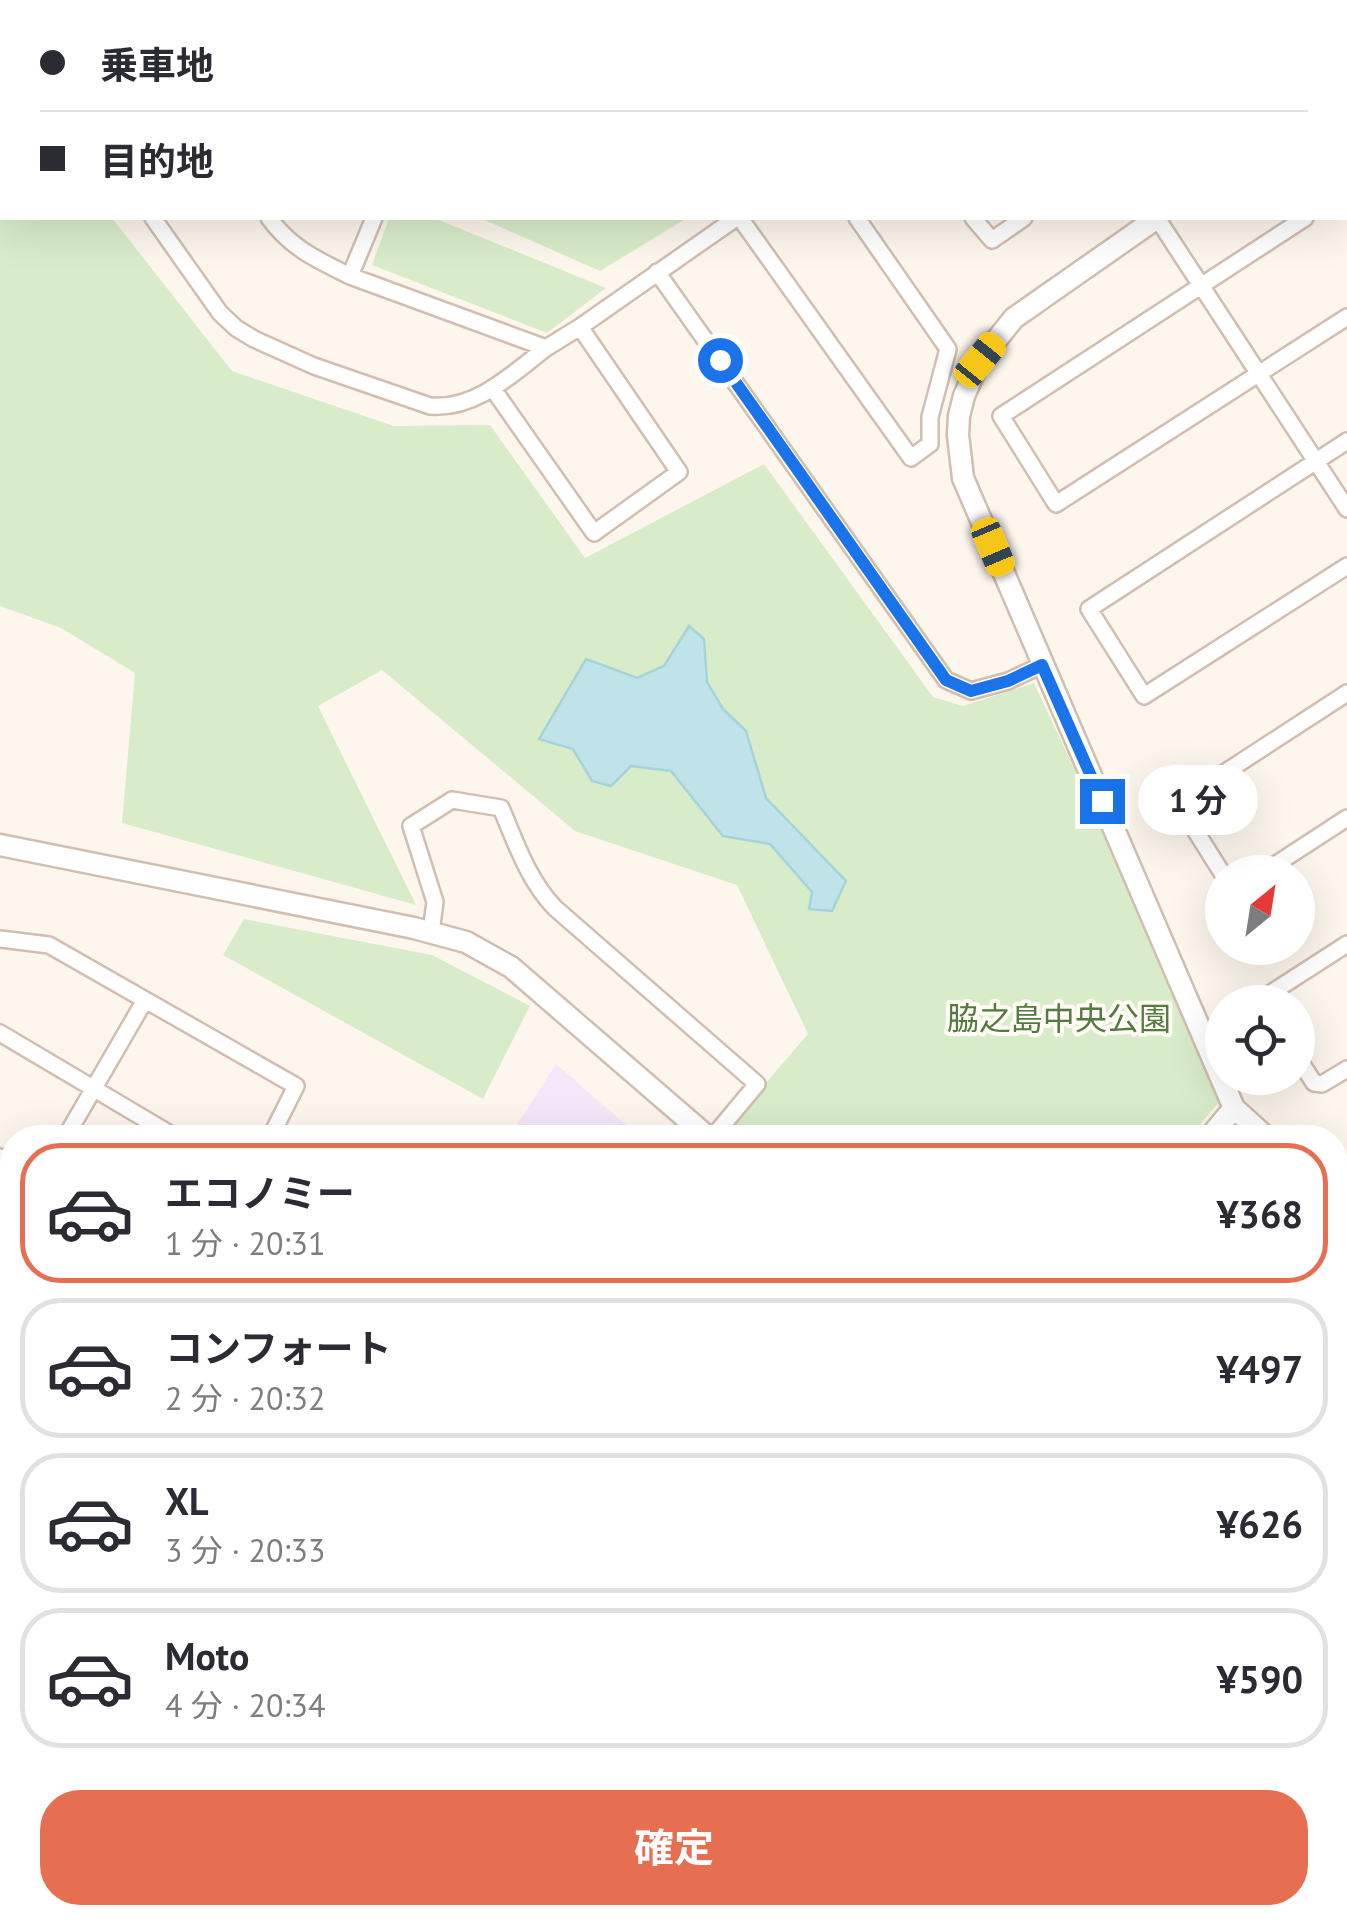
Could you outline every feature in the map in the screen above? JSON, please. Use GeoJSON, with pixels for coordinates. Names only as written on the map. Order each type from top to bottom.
{"type":"FeatureCollection","features":[{"type":"Feature","properties":{"kind":"street"},"geometry":{"type":"LineString","coordinates":[[154,220],[220,312],[236,328],[314,366],[430,406],[447,408],[493,389],[546,348],[735,220]]}},
{"type":"Feature","properties":{"kind":"street"},"geometry":{"type":"LineString","coordinates":[[270,220],[283,237],[306,255],[350,276],[546,348]]}},
{"type":"Feature","properties":{"kind":"street"},"geometry":{"type":"LineString","coordinates":[[350,276],[373,220]]}},
{"type":"Feature","properties":{"kind":"street"},"geometry":{"type":"LineString","coordinates":[[739,220],[911,458],[930,444],[930,417],[948,348],[859,220]]}},
{"type":"Feature","properties":{"kind":"street"},"geometry":{"type":"LineString","coordinates":[[976,220],[992,240],[1021,220]]}},
{"type":"Feature","properties":{"kind":"street"},"geometry":{"type":"LineString","coordinates":[[1154,220],[1014,318],[980,360],[964,396],[958,435],[963,478],[1042,665],[1234,1108],[1253,1125]]}},
{"type":"Feature","properties":{"kind":"street"},"geometry":{"type":"LineString","coordinates":[[1158,220],[1347,509]]}},
{"type":"Feature","properties":{"kind":"street"},"geometry":{"type":"LineString","coordinates":[[1302,220],[1001,416],[1056,504],[1347,317]]}},
{"type":"Feature","properties":{"kind":"street"},"geometry":{"type":"LineString","coordinates":[[657,272],[946,680],[971,691],[1008,681],[1042,665]]}},
{"type":"Feature","properties":{"kind":"street"},"geometry":{"type":"LineString","coordinates":[[493,389],[594,532],[679,472],[580,327]]}},
{"type":"Feature","properties":{"kind":"street"},"geometry":{"type":"LineString","coordinates":[[1347,441],[1089,608],[1144,696],[1347,566]]}},
{"type":"Feature","properties":{"kind":"street"},"geometry":{"type":"LineString","coordinates":[[1211,855],[1178,803],[1347,693]]}},
{"type":"Feature","properties":{"kind":"street"},"geometry":{"type":"LineString","coordinates":[[431,932],[435,902],[411,826],[452,800],[501,808],[530,876],[554,908],[757,1084],[722,1125]]}},
{"type":"Feature","properties":{"kind":"street"},"geometry":{"type":"LineString","coordinates":[[1290,855],[1347,818]]}},
{"type":"Feature","properties":{"kind":"street"},"geometry":{"type":"LineString","coordinates":[[0,845],[466,942],[511,966],[696,1125]]}},
{"type":"Feature","properties":{"kind":"street"},"geometry":{"type":"LineString","coordinates":[[0,939],[48,945],[296,1086],[276,1125]]}},
{"type":"Feature","properties":{"kind":"street"},"geometry":{"type":"LineString","coordinates":[[1283,985],[1347,944]]}},
{"type":"Feature","properties":{"kind":"street"},"geometry":{"type":"LineString","coordinates":[[72,1125],[145,1000]]}},
{"type":"Feature","properties":{"kind":"street"},"geometry":{"type":"LineString","coordinates":[[0,1032],[155,1125]]}},
{"type":"Feature","properties":{"kind":"street"},"geometry":{"type":"LineString","coordinates":[[1315,1083],[1322,1084],[1347,1069]]}},
{"type":"Feature","properties":{"kind":"street"},"geometry":{"type":"LineString","coordinates":[[1220,1125],[1234,1108]]}},
{"type":"Feature","properties":{"kind":"shaded area"},"geometry":{"type":"Polygon","coordinates":[[[556,1064],[626,1125],[517,1125],[556,1064]]]}},
{"type":"Feature","properties":{"kind":"green space","name":"脇之島中央公園"},"geometry":{"type":"Polygon","coordinates":[[[0,220],[114,220],[232,371],[394,426],[490,425],[585,558],[764,464],[933,697],[963,706],[1034,683],[1205,1048],[1205,1095],[1221,1095],[1221,1100],[1199,1125],[730,1125],[808,1034],[737,885],[575,831],[382,670],[318,706],[416,905],[122,823],[135,673],[61,628],[0,606],[0,220]]]}},
{"type":"Feature","properties":{"kind":"green space"},"geometry":{"type":"Polygon","coordinates":[[[388,220],[439,220],[606,288],[547,333],[372,265],[388,220]]]}},
{"type":"Feature","properties":{"kind":"green space"},"geometry":{"type":"Polygon","coordinates":[[[485,220],[684,220],[600,271],[485,220]]]}},
{"type":"Feature","properties":{"kind":"green space"},"geometry":{"type":"Polygon","coordinates":[[[244,919],[432,955],[530,1006],[483,1099],[223,955],[244,919]]]}},
{"type":"Feature","properties":{"kind":"water"},"geometry":{"type":"Polygon","coordinates":[[[689,626],[704,639],[707,682],[723,709],[746,731],[766,798],[846,881],[832,911],[809,909],[812,892],[770,844],[723,836],[671,771],[631,766],[611,786],[592,781],[573,749],[539,739],[586,659],[637,678],[664,666],[689,626]]]}},
{"type":"Feature","properties":{"kind":"route"},"geometry":{"type":"LineString","coordinates":[[720,360],[946,680],[971,691],[1008,681],[1042,665],[1102,801]]}}]}
